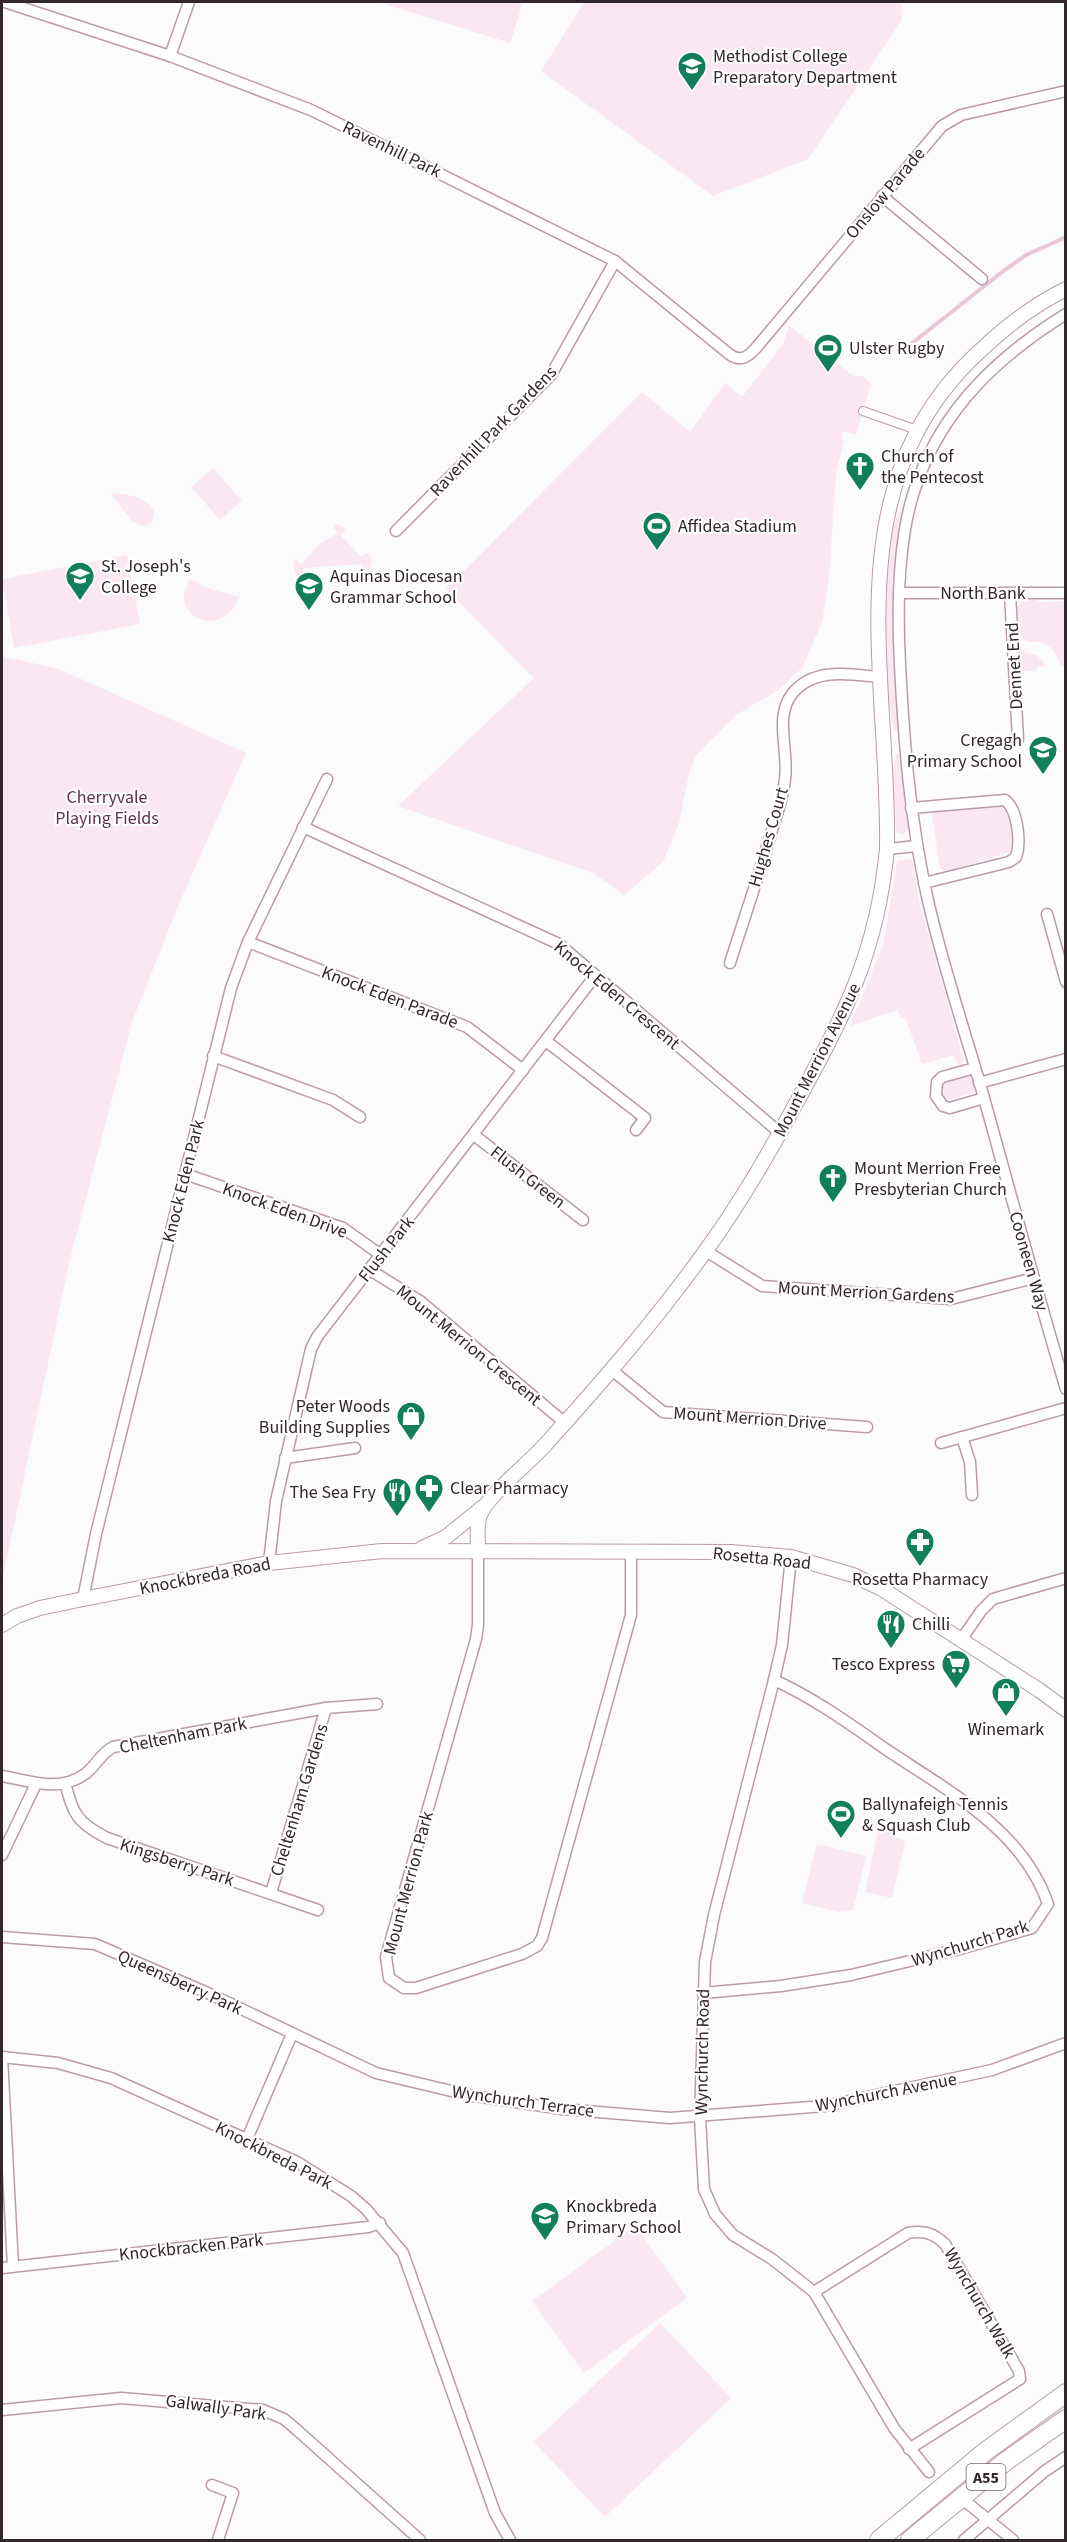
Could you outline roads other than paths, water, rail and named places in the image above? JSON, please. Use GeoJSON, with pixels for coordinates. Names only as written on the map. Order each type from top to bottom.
{"type":"FeatureCollection","features":[{"type":"Feature","properties":{"kind":"highway","name":"A55"},"geometry":{"type":"LineString","coordinates":[[879,2541],[946,2482],[1065,2393]]}},
{"type":"Feature","properties":{"kind":"highway","name":"A55"},"geometry":{"type":"LineString","coordinates":[[910,2541],[960,2498],[1065,2419]]}},
{"type":"Feature","properties":{"kind":"highway"},"geometry":{"type":"LineString","coordinates":[[946,2482],[960,2498]]}},
{"type":"Feature","properties":{"kind":"street","name":"Ravenhill Park"},"geometry":{"type":"LineString","coordinates":[[5,2],[170,56],[311,110],[615,261],[734,358],[745,358]]}},
{"type":"Feature","properties":{"kind":"street"},"geometry":{"type":"LineString","coordinates":[[170,56],[189,2]]}},
{"type":"Feature","properties":{"kind":"street","name":"Onslow Parade"},"geometry":{"type":"LineString","coordinates":[[745,358],[942,126],[951,120],[1065,91]]}},
{"type":"Feature","properties":{"kind":"street"},"geometry":{"type":"LineString","coordinates":[[882,196],[982,279]]}},
{"type":"Feature","properties":{"kind":"street","name":"Ravenhill Park Gardens"},"geometry":{"type":"LineString","coordinates":[[396,531],[550,375],[615,261]]}},
{"type":"Feature","properties":{"kind":"street","name":"Mount Merrion Avenue"},"geometry":{"type":"LineString","coordinates":[[478,1551],[478,1522],[487,1504],[613,1371],[706,1251],[780,1133],[825,1051],[858,982],[878,915],[887,849],[878,677],[878,590],[888,508],[900,466],[917,430],[942,391],[967,362],[1020,317],[1065,289]]}},
{"type":"Feature","properties":{"kind":"street"},"geometry":{"type":"LineString","coordinates":[[924,883],[1009,862],[1016,857],[1019,849],[1013,812],[1005,800],[911,808],[902,702],[900,593],[905,535],[914,492],[930,450],[948,419],[983,377],[1006,356],[1065,314]]}},
{"type":"Feature","properties":{"kind":"street"},"geometry":{"type":"LineString","coordinates":[[862,411],[917,430]]}},
{"type":"Feature","properties":{"kind":"street","name":"North Bank"},"geometry":{"type":"LineString","coordinates":[[900,593],[1065,593]]}},
{"type":"Feature","properties":{"kind":"street","name":"Dennet End"},"geometry":{"type":"LineString","coordinates":[[1010,594],[1018,739]]}},
{"type":"Feature","properties":{"kind":"street","name":"Hughes Court"},"geometry":{"type":"LineString","coordinates":[[730,963],[783,794],[786,762],[783,720],[787,702],[803,684],[816,677],[841,674],[878,677]]}},
{"type":"Feature","properties":{"kind":"street","name":"Knock Eden Park"},"geometry":{"type":"LineString","coordinates":[[83,1599],[96,1534],[231,988],[248,942],[327,779]]}},
{"type":"Feature","properties":{"kind":"street","name":"Cooneen Way"},"geometry":{"type":"LineString","coordinates":[[911,808],[924,883],[1065,1389]]}},
{"type":"Feature","properties":{"kind":"street","name":"Knock Eden Crescent"},"geometry":{"type":"LineString","coordinates":[[303,827],[546,936],[559,944],[780,1133]]}},
{"type":"Feature","properties":{"kind":"street"},"geometry":{"type":"LineString","coordinates":[[887,849],[917,846]]}},
{"type":"Feature","properties":{"kind":"street"},"geometry":{"type":"LineString","coordinates":[[1047,914],[1065,982]]}},
{"type":"Feature","properties":{"kind":"street","name":"Knock Eden Parade"},"geometry":{"type":"LineString","coordinates":[[248,942],[467,1027],[523,1070]]}},
{"type":"Feature","properties":{"kind":"street","name":"Flush Park"},"geometry":{"type":"LineString","coordinates":[[269,1563],[276,1501],[285,1458],[311,1349],[317,1337],[595,976]]}},
{"type":"Feature","properties":{"kind":"street"},"geometry":{"type":"LineString","coordinates":[[546,1041],[645,1118],[636,1130]]}},
{"type":"Feature","properties":{"kind":"street"},"geometry":{"type":"LineString","coordinates":[[213,1056],[333,1100],[360,1117]]}},
{"type":"Feature","properties":{"kind":"street"},"geometry":{"type":"LineString","coordinates":[[980,1083],[1065,1059]]}},
{"type":"Feature","properties":{"kind":"street"},"geometry":{"type":"LineString","coordinates":[[975,1068],[942,1077],[937,1082],[936,1096],[943,1106],[950,1108],[984,1098]]}},
{"type":"Feature","properties":{"kind":"street","name":"Flush Green"},"geometry":{"type":"LineString","coordinates":[[474,1135],[583,1220]]}},
{"type":"Feature","properties":{"kind":"street","name":"Knock Eden Drive"},"geometry":{"type":"LineString","coordinates":[[185,1174],[343,1228],[381,1255]]}},
{"type":"Feature","properties":{"kind":"street","name":"Mount Merrion Gardens"},"geometry":{"type":"LineString","coordinates":[[706,1251],[762,1286],[951,1299],[1034,1278]]}},
{"type":"Feature","properties":{"kind":"street","name":"Mount Merrion Crescent"},"geometry":{"type":"LineString","coordinates":[[370,1270],[420,1301],[565,1423]]}},
{"type":"Feature","properties":{"kind":"street","name":"Mount Merrion Drive"},"geometry":{"type":"LineString","coordinates":[[613,1371],[663,1412],[867,1426]]}},
{"type":"Feature","properties":{"kind":"street"},"geometry":{"type":"LineString","coordinates":[[941,1443],[1065,1408]]}},
{"type":"Feature","properties":{"kind":"street"},"geometry":{"type":"LineString","coordinates":[[962,1437],[970,1462],[972,1495]]}},
{"type":"Feature","properties":{"kind":"street"},"geometry":{"type":"LineString","coordinates":[[285,1458],[355,1448]]}},
{"type":"Feature","properties":{"kind":"street"},"geometry":{"type":"LineString","coordinates":[[417,1550],[446,1537],[487,1504]]}},
{"type":"Feature","properties":{"kind":"street","name":"Knockbreda Road"},"geometry":{"type":"LineString","coordinates":[[2,1626],[16,1616],[40,1608],[269,1563],[417,1550]]}},
{"type":"Feature","properties":{"kind":"street","name":"Rosetta Road"},"geometry":{"type":"LineString","coordinates":[[417,1550],[731,1552],[791,1557],[853,1575],[882,1589],[1040,1690],[1065,1710]]}},
{"type":"Feature","properties":{"kind":"street","name":"Mount Merrion Park"},"geometry":{"type":"LineString","coordinates":[[478,1551],[476,1639],[386,1957],[389,1978],[404,1988],[416,1988],[522,1954],[537,1946],[542,1938],[631,1615],[631,1551]]}},
{"type":"Feature","properties":{"kind":"street","name":"Wynchurch Road"},"geometry":{"type":"LineString","coordinates":[[791,1557],[782,1645],[714,1915],[705,1962],[700,2118],[704,2189],[715,2214],[733,2235],[772,2259],[813,2292],[909,2449],[929,2472]]}},
{"type":"Feature","properties":{"kind":"street"},"geometry":{"type":"LineString","coordinates":[[961,1640],[981,1611],[993,1599],[1065,1578]]}},
{"type":"Feature","properties":{"kind":"street","name":"Wynchurch Park"},"geometry":{"type":"LineString","coordinates":[[703,1993],[781,1986],[851,1975],[960,1949],[1032,1928],[1048,1904],[1032,1868],[990,1822],[852,1726],[774,1680]]}},
{"type":"Feature","properties":{"kind":"street","name":"Cheltenham Park"},"geometry":{"type":"LineString","coordinates":[[2,1776],[36,1784],[65,1783],[87,1773],[105,1751],[113,1747],[326,1708],[377,1704]]}},
{"type":"Feature","properties":{"kind":"street","name":"Cheltenham Gardens"},"geometry":{"type":"LineString","coordinates":[[271,1893],[326,1708]]}},
{"type":"Feature","properties":{"kind":"street","name":"Kingsberry Park"},"geometry":{"type":"LineString","coordinates":[[65,1783],[76,1818],[90,1830],[107,1838],[318,1910]]}},
{"type":"Feature","properties":{"kind":"street"},"geometry":{"type":"LineString","coordinates":[[2,1855],[36,1784]]}},
{"type":"Feature","properties":{"kind":"street","name":"Queensberry Park"},"geometry":{"type":"LineString","coordinates":[[2,1937],[95,1944],[210,1994],[350,2062]]}},
{"type":"Feature","properties":{"kind":"street"},"geometry":{"type":"LineString","coordinates":[[247,2139],[292,2034]]}},
{"type":"Feature","properties":{"kind":"street","name":"Wynchurch Avenue"},"geometry":{"type":"LineString","coordinates":[[700,2118],[825,2106],[889,2094],[992,2070],[1065,2043]]}},
{"type":"Feature","properties":{"kind":"street"},"geometry":{"type":"LineString","coordinates":[[2,2057],[7,2267]]}},
{"type":"Feature","properties":{"kind":"street","name":"Knockbreda Park"},"geometry":{"type":"LineString","coordinates":[[2,2057],[58,2062],[111,2078],[318,2173],[351,2196],[380,2223],[403,2253],[495,2513],[510,2541]]}},
{"type":"Feature","properties":{"kind":"street","name":"Wynchurch Terrace"},"geometry":{"type":"LineString","coordinates":[[350,2062],[394,2079],[514,2103],[642,2117],[700,2118]]}},
{"type":"Feature","properties":{"kind":"street","name":"Knockbracken Park"},"geometry":{"type":"LineString","coordinates":[[7,2267],[368,2227],[380,2223]]}},
{"type":"Feature","properties":{"kind":"street","name":"Wynchurch Walk"},"geometry":{"type":"LineString","coordinates":[[813,2292],[908,2233],[920,2230],[935,2235],[945,2244],[1019,2371],[1020,2379],[996,2397],[909,2449]]}},
{"type":"Feature","properties":{"kind":"street","name":"Galwally Park"},"geometry":{"type":"LineString","coordinates":[[2,2410],[121,2398],[263,2410],[284,2419],[420,2541]]}},
{"type":"Feature","properties":{"kind":"street"},"geometry":{"type":"LineString","coordinates":[[964,2541],[1045,2471],[1065,2457]]}},
{"type":"Feature","properties":{"kind":"street"},"geometry":{"type":"LineString","coordinates":[[212,2485],[233,2493],[219,2540]]}},
{"type":"Feature","properties":{"kind":"street"},"geometry":{"type":"LineString","coordinates":[[960,2498],[1013,2541]]}},
{"type":"Feature","properties":{"kind":"waterway"},"geometry":{"type":"LineString","coordinates":[[901,352],[1026,255],[1066,237]]}},
{"type":"Feature","properties":{"kind":"place","name":"Methodist College Preparatory Department"},"geometry":{"type":"Point","coordinates":[692,92]}},
{"type":"Feature","properties":{"kind":"place","name":"Ulster Rugby"},"geometry":{"type":"Point","coordinates":[828,374]}},
{"type":"Feature","properties":{"kind":"place","name":"Church of the Pentecost"},"geometry":{"type":"Point","coordinates":[860,492]}},
{"type":"Feature","properties":{"kind":"place","name":"Affidea Stadium"},"geometry":{"type":"Point","coordinates":[657,552]}},
{"type":"Feature","properties":{"kind":"place","name":"St. Joseph's College"},"geometry":{"type":"Point","coordinates":[80,602]}},
{"type":"Feature","properties":{"kind":"place","name":"Aquinas Diocesan Grammar School"},"geometry":{"type":"Point","coordinates":[309,612]}},
{"type":"Feature","properties":{"kind":"place","name":"Cregagh Primary School"},"geometry":{"type":"Point","coordinates":[1043,776]}},
{"type":"Feature","properties":{"kind":"place","name":"Mount Merrion Free Presbyterian Church"},"geometry":{"type":"Point","coordinates":[833,1204]}},
{"type":"Feature","properties":{"kind":"place","name":"Peter Woods Building Supplies"},"geometry":{"type":"Point","coordinates":[411,1442]}},
{"type":"Feature","properties":{"kind":"place","name":"Clear Pharmacy"},"geometry":{"type":"Point","coordinates":[429,1514]}},
{"type":"Feature","properties":{"kind":"place","name":"The Sea Fry"},"geometry":{"type":"Point","coordinates":[397,1518]}},
{"type":"Feature","properties":{"kind":"place","name":"Rosetta Pharmacy"},"geometry":{"type":"Point","coordinates":[920,1568]}},
{"type":"Feature","properties":{"kind":"place","name":"Chilli"},"geometry":{"type":"Point","coordinates":[891,1650]}},
{"type":"Feature","properties":{"kind":"place","name":"Tesco Express"},"geometry":{"type":"Point","coordinates":[956,1690]}},
{"type":"Feature","properties":{"kind":"place","name":"Winemark"},"geometry":{"type":"Point","coordinates":[1006,1718]}},
{"type":"Feature","properties":{"kind":"place","name":"Ballynafeigh Tennis & Squash Club"},"geometry":{"type":"Point","coordinates":[841,1840]}},
{"type":"Feature","properties":{"kind":"place","name":"Knockbreda Primary School"},"geometry":{"type":"Point","coordinates":[545,2242]}},
{"type":"Feature","properties":{"kind":"park label","name":"Cherryvale Playing Fields"},"geometry":{"type":"Point","coordinates":[107,807]}}]}
